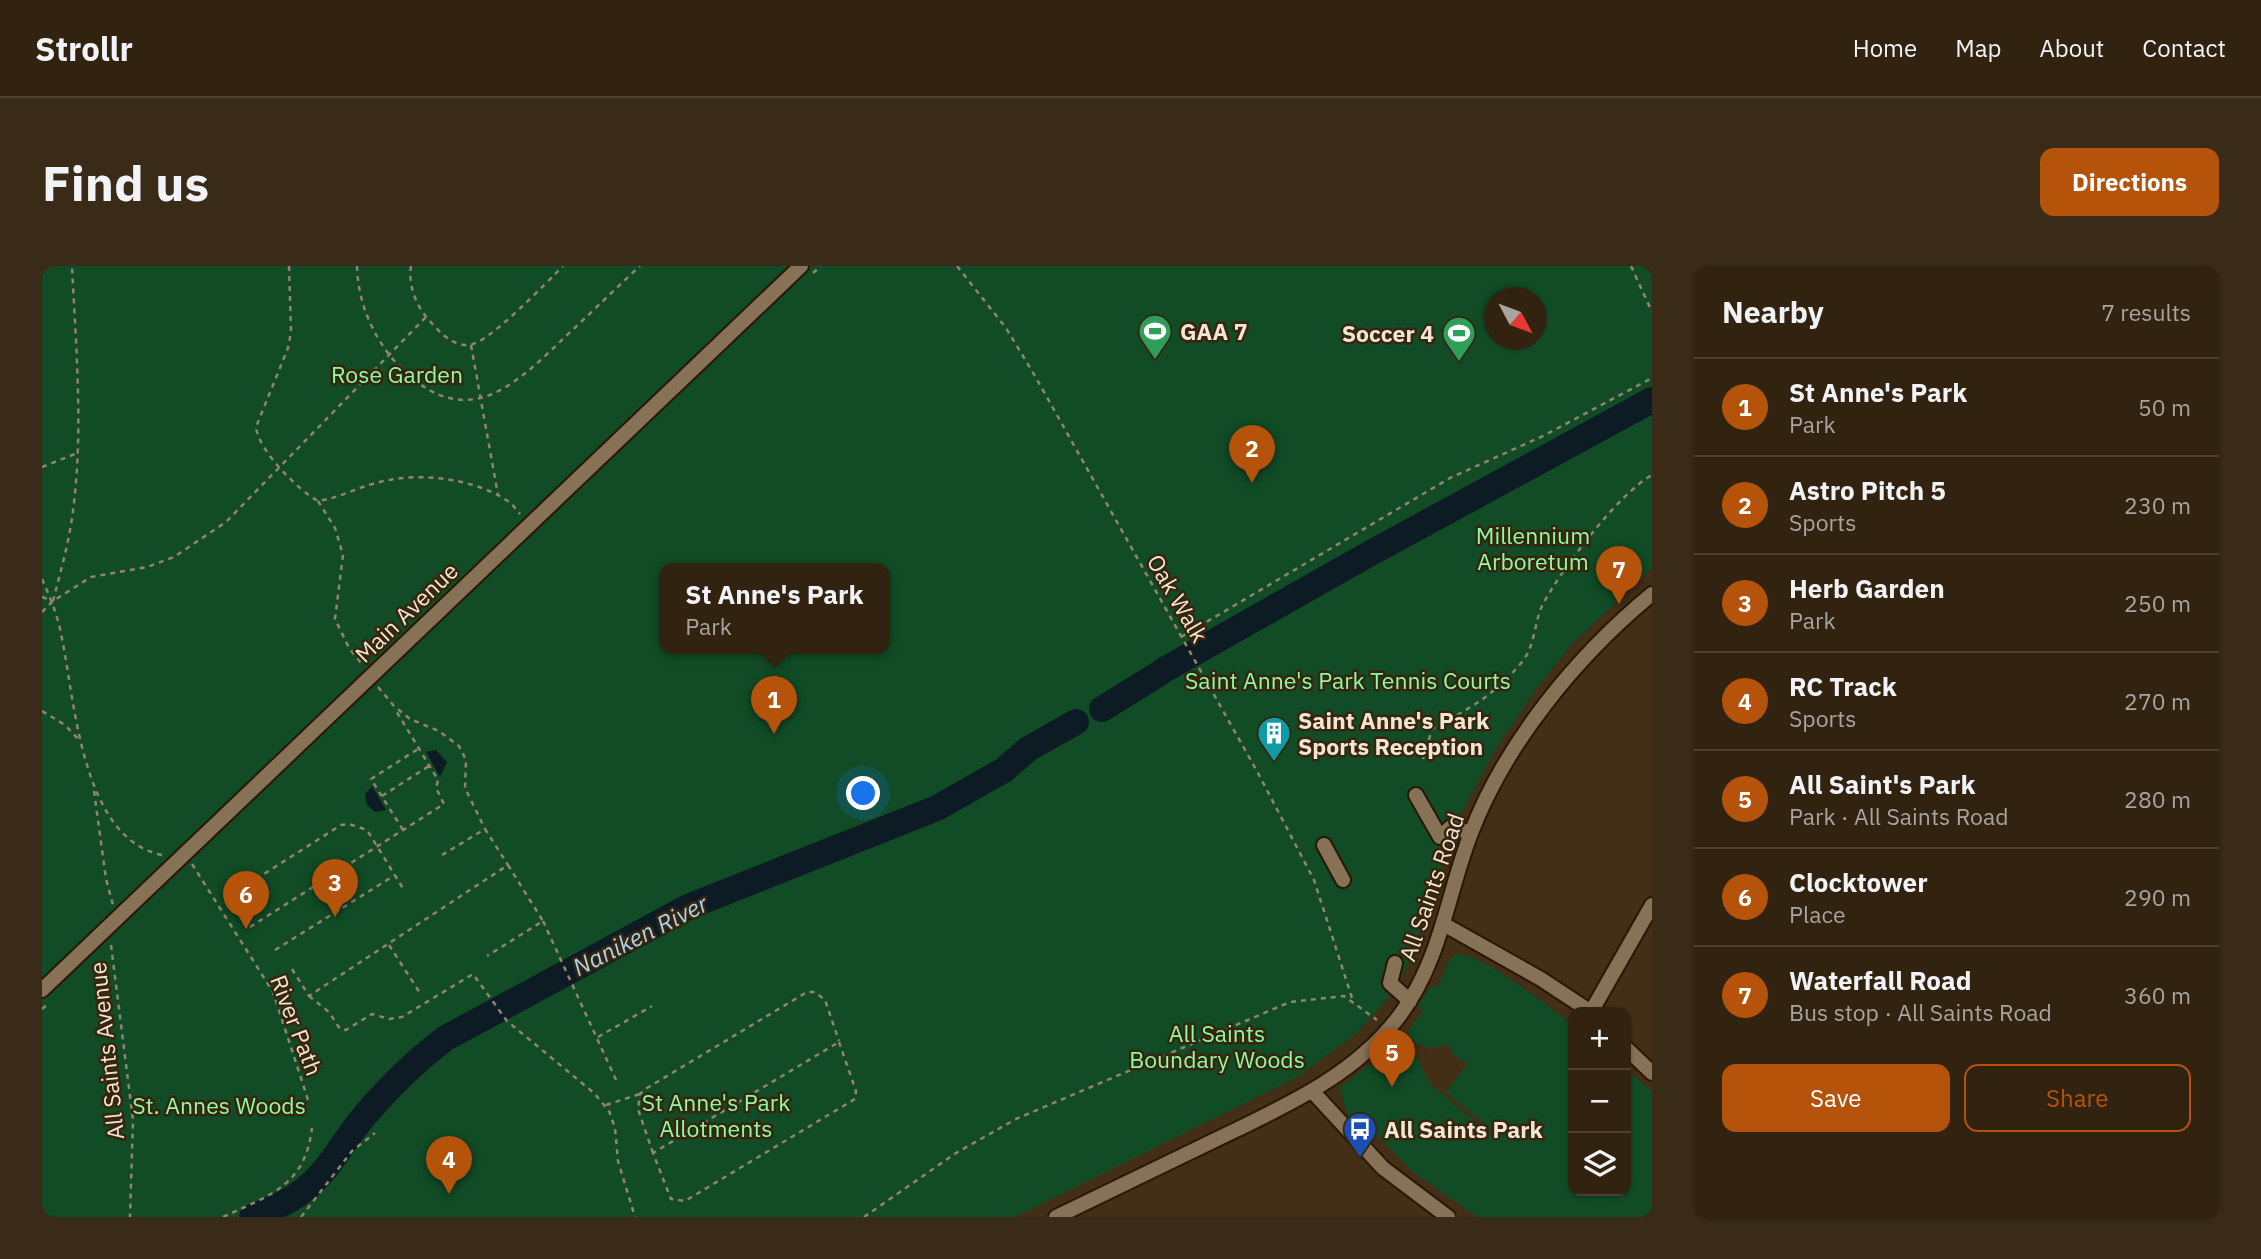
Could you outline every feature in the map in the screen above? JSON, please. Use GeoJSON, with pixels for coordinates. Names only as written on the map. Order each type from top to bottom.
{"type":"FeatureCollection","features":[{"type":"Feature","properties":{"kind":"street","name":"Main Avenue"},"geometry":{"type":"LineString","coordinates":[[42,990],[802,266]]}},
{"type":"Feature","properties":{"kind":"street","name":"All Saints Road"},"geometry":{"type":"LineString","coordinates":[[1056,1217],[1313,1092],[1387,1029],[1410,1001],[1426,975],[1445,925],[1455,877],[1471,833],[1506,764],[1525,733],[1583,661],[1652,594]]}},
{"type":"Feature","properties":{"kind":"street"},"geometry":{"type":"LineString","coordinates":[[1416,795],[1440,837],[1451,827],[1471,833]]}},
{"type":"Feature","properties":{"kind":"street"},"geometry":{"type":"LineString","coordinates":[[1324,845],[1343,880]]}},
{"type":"Feature","properties":{"kind":"street"},"geometry":{"type":"LineString","coordinates":[[1594,1007],[1652,905]]}},
{"type":"Feature","properties":{"kind":"street"},"geometry":{"type":"LineString","coordinates":[[1445,925],[1541,979],[1583,1007]]}},
{"type":"Feature","properties":{"kind":"street"},"geometry":{"type":"LineString","coordinates":[[1395,962],[1390,984],[1410,1001]]}},
{"type":"Feature","properties":{"kind":"street"},"geometry":{"type":"LineString","coordinates":[[1631,1053],[1652,1073]]}},
{"type":"Feature","properties":{"kind":"street"},"geometry":{"type":"LineString","coordinates":[[1313,1092],[1383,1168],[1441,1215]]}},
{"type":"Feature","properties":{"kind":"path"},"geometry":{"type":"LineString","coordinates":[[53,601],[72,520],[76,347],[72,266]]}},
{"type":"Feature","properties":{"kind":"path"},"geometry":{"type":"LineString","coordinates":[[250,927],[444,804],[436,788],[438,779],[394,706],[354,656],[335,620],[343,555],[335,528],[318,501],[281,467],[260,442],[256,427],[288,348],[291,332],[289,266]]}},
{"type":"Feature","properties":{"kind":"path"},"geometry":{"type":"LineString","coordinates":[[357,266],[366,313],[388,353],[427,388],[445,397],[482,398],[519,382],[640,266]]}},
{"type":"Feature","properties":{"kind":"path"},"geometry":{"type":"LineString","coordinates":[[411,266],[411,289],[426,317],[453,342],[471,345],[489,336],[563,266]]}},
{"type":"Feature","properties":{"kind":"path","name":"Oak Walk"},"geometry":{"type":"LineString","coordinates":[[957,266],[1006,328],[1035,376],[1195,660],[1314,880],[1353,1001]]}},
{"type":"Feature","properties":{"kind":"path"},"geometry":{"type":"LineString","coordinates":[[1631,266],[1652,312]]}},
{"type":"Feature","properties":{"kind":"path"},"geometry":{"type":"LineString","coordinates":[[42,612],[53,601],[91,577],[147,568],[174,556],[240,510],[388,353],[426,317]]}},
{"type":"Feature","properties":{"kind":"path"},"geometry":{"type":"LineString","coordinates":[[471,345],[498,495]]}},
{"type":"Feature","properties":{"kind":"path"},"geometry":{"type":"LineString","coordinates":[[1181,637],[1450,478],[1542,436],[1652,378]]}},
{"type":"Feature","properties":{"kind":"path"},"geometry":{"type":"LineString","coordinates":[[42,467],[75,454]]}},
{"type":"Feature","properties":{"kind":"path"},"geometry":{"type":"LineString","coordinates":[[1423,759],[1432,729],[1491,696],[1523,661],[1530,649],[1541,608],[1563,574],[1619,500],[1652,475]]}},
{"type":"Feature","properties":{"kind":"path"},"geometry":{"type":"LineString","coordinates":[[318,501],[373,483],[415,478],[475,484],[511,503],[529,526]]}},
{"type":"Feature","properties":{"kind":"path"},"geometry":{"type":"LineString","coordinates":[[42,579],[53,601],[81,742],[94,786],[108,813],[136,843],[154,853],[184,855]]}},
{"type":"Feature","properties":{"kind":"path"},"geometry":{"type":"LineString","coordinates":[[42,597],[53,601]]}},
{"type":"Feature","properties":{"kind":"path"},"geometry":{"type":"LineString","coordinates":[[394,706],[419,724],[451,737],[459,746],[466,760],[464,788],[485,828],[542,920],[570,974],[617,1082]]}},
{"type":"Feature","properties":{"kind":"path"},"geometry":{"type":"LineString","coordinates":[[42,711],[65,725],[81,742]]}},
{"type":"Feature","properties":{"kind":"path"},"geometry":{"type":"LineString","coordinates":[[403,830],[372,778],[418,748]]}},
{"type":"Feature","properties":{"kind":"path"},"geometry":{"type":"LineString","coordinates":[[382,797],[429,766]]}},
{"type":"Feature","properties":{"kind":"path","name":"All Saints Avenue"},"geometry":{"type":"LineString","coordinates":[[94,786],[106,879],[113,905],[113,977],[133,1120],[130,1217]]}},
{"type":"Feature","properties":{"kind":"path"},"geometry":{"type":"LineString","coordinates":[[256,879],[341,825],[363,827],[404,890]]}},
{"type":"Feature","properties":{"kind":"path"},"geometry":{"type":"LineString","coordinates":[[442,855],[485,828]]}},
{"type":"Feature","properties":{"kind":"path","name":"River Path"},"geometry":{"type":"LineString","coordinates":[[184,855],[239,934],[273,992],[309,1103]]}},
{"type":"Feature","properties":{"kind":"path"},"geometry":{"type":"LineString","coordinates":[[309,996],[409,933],[418,922],[508,865]]}},
{"type":"Feature","properties":{"kind":"path"},"geometry":{"type":"LineString","coordinates":[[275,950],[395,875]]}},
{"type":"Feature","properties":{"kind":"path"},"geometry":{"type":"LineString","coordinates":[[487,956],[542,920]]}},
{"type":"Feature","properties":{"kind":"path"},"geometry":{"type":"LineString","coordinates":[[239,934],[243,932]]}},
{"type":"Feature","properties":{"kind":"path"},"geometry":{"type":"LineString","coordinates":[[389,945],[420,993]]}},
{"type":"Feature","properties":{"kind":"path"},"geometry":{"type":"LineString","coordinates":[[292,970],[309,996],[330,1012],[343,1031],[372,1014],[389,1019],[402,1017],[469,974],[475,976],[507,1021],[606,1105],[615,1128],[618,1161],[635,1217]]}},
{"type":"Feature","properties":{"kind":"path"},"geometry":{"type":"LineString","coordinates":[[606,1105],[640,1094],[807,992],[815,992],[825,1000],[856,1091],[855,1099],[836,1112],[685,1201],[678,1202],[667,1193],[638,1110],[640,1094]]}},
{"type":"Feature","properties":{"kind":"path"},"geometry":{"type":"LineString","coordinates":[[864,1217],[956,1153],[1016,1119],[1290,1002],[1344,996],[1387,1029]]}},
{"type":"Feature","properties":{"kind":"path"},"geometry":{"type":"LineString","coordinates":[[598,1037],[652,1006]]}},
{"type":"Feature","properties":{"kind":"path"},"geometry":{"type":"LineString","coordinates":[[653,1153],[839,1042]]}},
{"type":"Feature","properties":{"kind":"path"},"geometry":{"type":"LineString","coordinates":[[223,1217],[266,1198],[296,1175],[307,1150],[312,1128]]}},
{"type":"Feature","properties":{"kind":"path"},"geometry":{"type":"LineString","coordinates":[[302,1217],[352,1151],[375,1133]]}},
{"type":"Feature","properties":{"kind":"green space"},"geometry":{"type":"Polygon","coordinates":[[[42,266],[1652,266],[1652,568],[1572,644],[1536,689],[1492,755],[1454,828],[1410,960],[1395,990],[1357,1033],[1299,1076],[1015,1217],[42,1217],[42,266]]]}},
{"type":"Feature","properties":{"kind":"green space"},"geometry":{"type":"Polygon","coordinates":[[[1456,954],[1482,962],[1568,1021],[1568,1196],[1631,1196],[1631,1073],[1652,1092],[1652,1217],[1477,1217],[1413,1172],[1378,1136],[1364,1138],[1350,1121],[1339,1088],[1369,1065],[1375,1067],[1396,1045],[1405,1046],[1418,1059],[1431,1085],[1487,1131],[1497,1134],[1446,1092],[1468,1064],[1452,1054],[1449,1045],[1428,1048],[1411,1040],[1408,1031],[1423,1011],[1416,1007],[1431,987],[1439,985],[1449,961],[1456,954]]]}},
{"type":"Feature","properties":{"kind":"water"},"geometry":{"type":"Polygon","coordinates":[[[436,750],[447,762],[440,777],[426,752],[436,750]]]}},
{"type":"Feature","properties":{"kind":"water"},"geometry":{"type":"Polygon","coordinates":[[[372,786],[386,810],[375,812],[367,805],[365,794],[372,786]]]}},
{"type":"Feature","properties":{"kind":"waterway"},"geometry":{"type":"LineString","coordinates":[[1164,670],[1369,554],[1652,400]]}},
{"type":"Feature","properties":{"kind":"waterway"},"geometry":{"type":"LineString","coordinates":[[1102,709],[1160,673]]}},
{"type":"Feature","properties":{"kind":"waterway","name":"Naniken River"},"geometry":{"type":"LineString","coordinates":[[252,1217],[286,1202],[313,1182],[380,1098],[412,1066],[446,1038],[688,907],[937,808],[1004,770],[1028,749],[1076,722]]}},
{"type":"Feature","properties":{"kind":"place","name":"GAA 7"},"geometry":{"type":"Point","coordinates":[1155,361]}},
{"type":"Feature","properties":{"kind":"place","name":"Soccer 4"},"geometry":{"type":"Point","coordinates":[1459,363]}},
{"type":"Feature","properties":{"kind":"place","name":"Astro Pitch 5"},"geometry":{"type":"Point","coordinates":[1252,483]}},
{"type":"Feature","properties":{"kind":"place","name":"Waterfall Road"},"geometry":{"type":"Point","coordinates":[1619,604]}},
{"type":"Feature","properties":{"kind":"place","name":"St Anne's Park"},"geometry":{"type":"Point","coordinates":[774,734]}},
{"type":"Feature","properties":{"kind":"place","name":"Saint Anne's Park Sports Reception"},"geometry":{"type":"Point","coordinates":[1274,763]}},
{"type":"Feature","properties":{"kind":"place","name":"Herb Garden"},"geometry":{"type":"Point","coordinates":[335,917]}},
{"type":"Feature","properties":{"kind":"place","name":"Clocktower"},"geometry":{"type":"Point","coordinates":[246,929]}},
{"type":"Feature","properties":{"kind":"place","name":"All Saint's Park"},"geometry":{"type":"Point","coordinates":[1392,1087]}},
{"type":"Feature","properties":{"kind":"place","name":"All Saints Park"},"geometry":{"type":"Point","coordinates":[1360,1159]}},
{"type":"Feature","properties":{"kind":"place","name":"RC Track"},"geometry":{"type":"Point","coordinates":[449,1194]}},
{"type":"Feature","properties":{"kind":"park label","name":"Rose Garden"},"geometry":{"type":"Point","coordinates":[397,374]}},
{"type":"Feature","properties":{"kind":"park label","name":"Millennium Arboretum"},"geometry":{"type":"Point","coordinates":[1533,548]}},
{"type":"Feature","properties":{"kind":"park label","name":"Saint Anne's Park Tennis Courts"},"geometry":{"type":"Point","coordinates":[1348,680]}},
{"type":"Feature","properties":{"kind":"park label","name":"All Saints Boundary Woods"},"geometry":{"type":"Point","coordinates":[1217,1046]}},
{"type":"Feature","properties":{"kind":"park label","name":"St. Annes Woods"},"geometry":{"type":"Point","coordinates":[219,1105]}},
{"type":"Feature","properties":{"kind":"park label","name":"St Anne's Park Allotments"},"geometry":{"type":"Point","coordinates":[716,1115]}}]}
